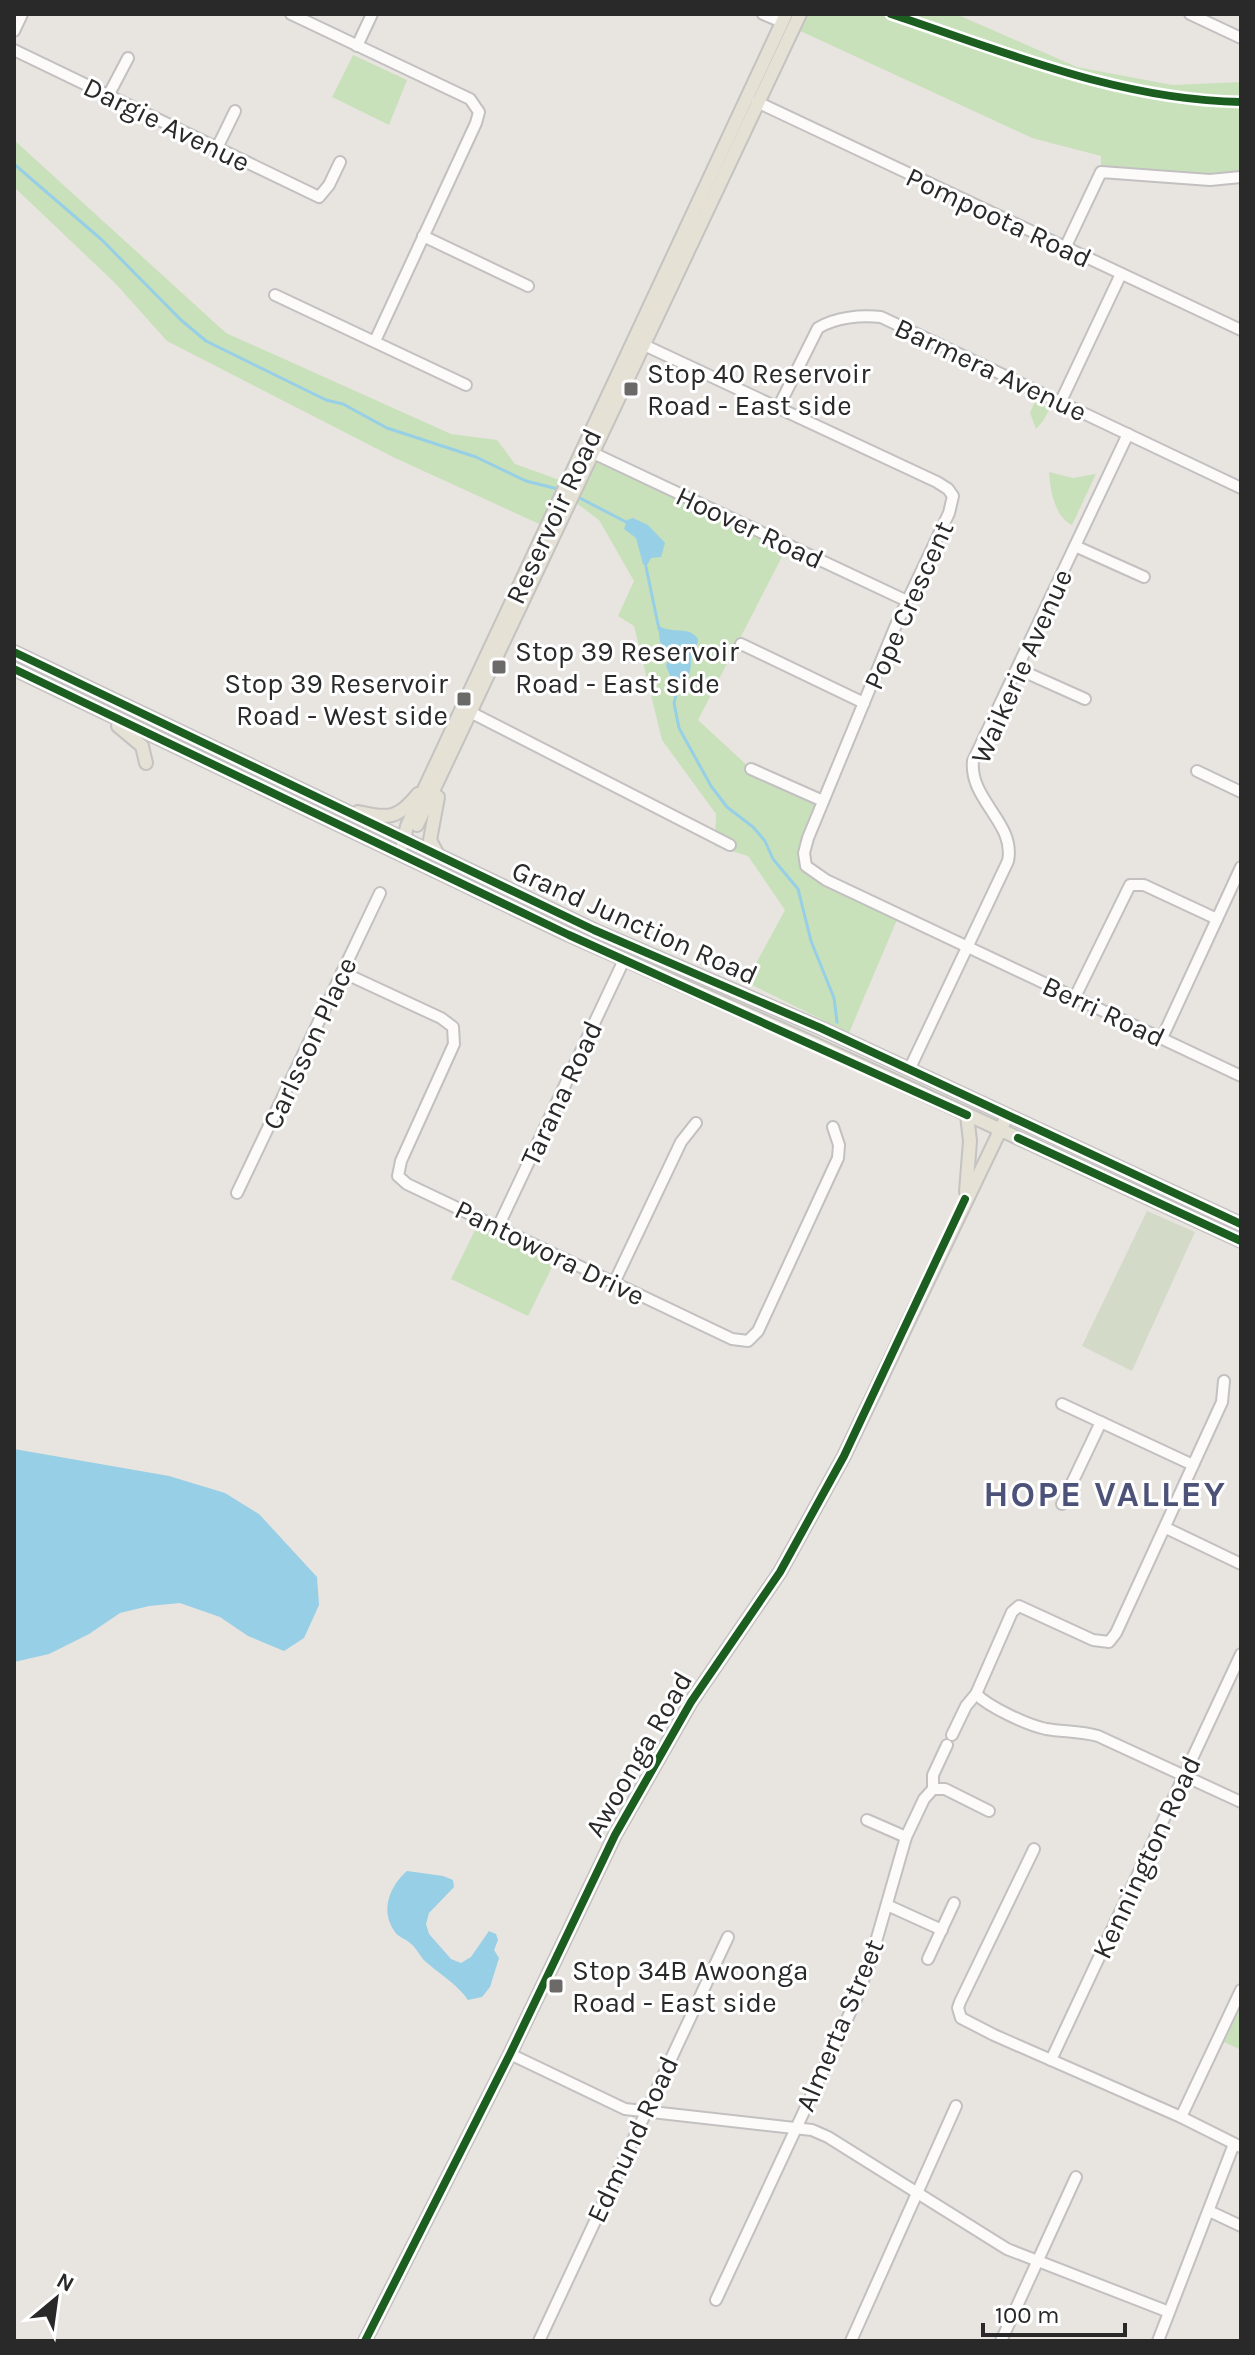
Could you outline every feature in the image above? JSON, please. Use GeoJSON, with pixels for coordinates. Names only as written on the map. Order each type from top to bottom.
{"type":"FeatureCollection","features":[{"type":"Feature","properties":{"kind":"main road","name":"Reservoir Road"},"geometry":{"type":"LineString","coordinates":[[405,840],[407,826],[466,711],[573,485],[787,21],[800,14]]}},
{"type":"Feature","properties":{"kind":"main road","name":"Grand Junction Road"},"geometry":{"type":"LineString","coordinates":[[14,652],[594,930],[823,1029],[1241,1224]]}},
{"type":"Feature","properties":{"kind":"main road","name":"Grand Junction Road"},"geometry":{"type":"LineString","coordinates":[[14,669],[624,960],[1241,1241]]}},
{"type":"Feature","properties":{"kind":"main road"},"geometry":{"type":"LineString","coordinates":[[96,709],[139,742],[146,763]]}},
{"type":"Feature","properties":{"kind":"main road","name":"Reservoir Road"},"geometry":{"type":"LineString","coordinates":[[405,840],[415,830],[457,741],[466,711]]}},
{"type":"Feature","properties":{"kind":"main road"},"geometry":{"type":"LineString","coordinates":[[159,740],[166,725]]}},
{"type":"Feature","properties":{"kind":"main road"},"geometry":{"type":"LineString","coordinates":[[173,747],[181,732]]}},
{"type":"Feature","properties":{"kind":"main road"},"geometry":{"type":"LineString","coordinates":[[438,855],[430,840],[430,829],[457,741]]}},
{"type":"Feature","properties":{"kind":"main road"},"geometry":{"type":"LineString","coordinates":[[336,807],[373,816],[393,816],[405,809],[428,783]]}},
{"type":"Feature","properties":{"kind":"main road"},"geometry":{"type":"LineString","coordinates":[[398,854],[405,840]]}},
{"type":"Feature","properties":{"kind":"main road"},"geometry":{"type":"LineString","coordinates":[[594,930],[616,947],[624,960],[651,955]]}},
{"type":"Feature","properties":{"kind":"main road"},"geometry":{"type":"LineString","coordinates":[[965,1199],[971,1136],[967,1115]]}},
{"type":"Feature","properties":{"kind":"main road","name":"Awoonga Road"},"geometry":{"type":"LineString","coordinates":[[365,2341],[510,2054],[615,1835],[691,1702],[780,1572],[844,1456],[1007,1116]]}},
{"type":"Feature","properties":{"kind":"street"},"geometry":{"type":"LineString","coordinates":[[14,31],[22,14]]}},
{"type":"Feature","properties":{"kind":"street"},"geometry":{"type":"LineString","coordinates":[[291,14],[470,99],[479,112],[375,341]]}},
{"type":"Feature","properties":{"kind":"street"},"geometry":{"type":"LineString","coordinates":[[357,46],[372,14]]}},
{"type":"Feature","properties":{"kind":"street"},"geometry":{"type":"LineString","coordinates":[[763,14],[787,21]]}},
{"type":"Feature","properties":{"kind":"street"},"geometry":{"type":"LineString","coordinates":[[1190,14],[1241,38]]}},
{"type":"Feature","properties":{"kind":"street","name":"Dargie Avenue"},"geometry":{"type":"LineString","coordinates":[[14,50],[319,197],[329,185],[340,162]]}},
{"type":"Feature","properties":{"kind":"street"},"geometry":{"type":"LineString","coordinates":[[108,96],[128,58]]}},
{"type":"Feature","properties":{"kind":"street","name":"Pompoota Road"},"geometry":{"type":"LineString","coordinates":[[752,100],[1241,330]]}},
{"type":"Feature","properties":{"kind":"street"},"geometry":{"type":"LineString","coordinates":[[217,148],[235,111]]}},
{"type":"Feature","properties":{"kind":"street"},"geometry":{"type":"LineString","coordinates":[[1065,248],[1101,172],[1210,180],[1241,177]]}},
{"type":"Feature","properties":{"kind":"street"},"geometry":{"type":"LineString","coordinates":[[423,236],[528,286]]}},
{"type":"Feature","properties":{"kind":"street"},"geometry":{"type":"LineString","coordinates":[[1061,401],[1121,274]]}},
{"type":"Feature","properties":{"kind":"street"},"geometry":{"type":"LineString","coordinates":[[275,295],[466,385]]}},
{"type":"Feature","properties":{"kind":"street","name":"Barmera Avenue"},"geometry":{"type":"LineString","coordinates":[[778,408],[818,328],[834,321],[881,317],[1241,488]]}},
{"type":"Feature","properties":{"kind":"street","name":"Pope Crescent"},"geometry":{"type":"LineString","coordinates":[[639,343],[948,489],[953,496],[952,505],[907,601],[804,853],[806,866],[815,875],[966,946]]}},
{"type":"Feature","properties":{"kind":"street","name":"Waikerie Avenue"},"geometry":{"type":"LineString","coordinates":[[909,1070],[1008,861],[1010,850],[1007,837],[975,786],[971,775],[973,761],[1128,434]]}},
{"type":"Feature","properties":{"kind":"street","name":"Hoover Road"},"geometry":{"type":"LineString","coordinates":[[588,451],[907,601]]}},
{"type":"Feature","properties":{"kind":"street"},"geometry":{"type":"LineString","coordinates":[[1075,546],[1144,577]]}},
{"type":"Feature","properties":{"kind":"street"},"geometry":{"type":"LineString","coordinates":[[741,644],[864,703]]}},
{"type":"Feature","properties":{"kind":"street"},"geometry":{"type":"LineString","coordinates":[[1018,669],[1085,699]]}},
{"type":"Feature","properties":{"kind":"street"},"geometry":{"type":"LineString","coordinates":[[466,711],[730,845]]}},
{"type":"Feature","properties":{"kind":"street"},"geometry":{"type":"LineString","coordinates":[[751,769],[823,801]]}},
{"type":"Feature","properties":{"kind":"street"},"geometry":{"type":"LineString","coordinates":[[1197,771],[1241,792]]}},
{"type":"Feature","properties":{"kind":"street"},"geometry":{"type":"LineString","coordinates":[[1162,1038],[1241,867]]}},
{"type":"Feature","properties":{"kind":"street"},"geometry":{"type":"LineString","coordinates":[[1075,997],[1130,885],[1144,885],[1217,919]]}},
{"type":"Feature","properties":{"kind":"street","name":"Carlsson Place"},"geometry":{"type":"LineString","coordinates":[[237,1193],[380,893]]}},
{"type":"Feature","properties":{"kind":"street","name":"Berri Road"},"geometry":{"type":"LineString","coordinates":[[966,946],[1241,1076]]}},
{"type":"Feature","properties":{"kind":"street","name":"Tarana Road"},"geometry":{"type":"LineString","coordinates":[[498,1227],[624,960]]}},
{"type":"Feature","properties":{"kind":"street","name":"Pantowora Drive"},"geometry":{"type":"LineString","coordinates":[[342,972],[441,1018],[453,1027],[454,1044],[401,1161],[398,1176],[407,1184],[732,1339],[748,1341],[758,1331],[838,1158],[839,1145],[833,1127]]}},
{"type":"Feature","properties":{"kind":"street"},"geometry":{"type":"LineString","coordinates":[[614,1283],[681,1142],[696,1123]]}},
{"type":"Feature","properties":{"kind":"street"},"geometry":{"type":"LineString","coordinates":[[1224,1381],[1222,1402],[1166,1528],[1241,1564]]}},
{"type":"Feature","properties":{"kind":"street"},"geometry":{"type":"LineString","coordinates":[[1062,1404],[1193,1465]]}},
{"type":"Feature","properties":{"kind":"street"},"geometry":{"type":"LineString","coordinates":[[1062,1504],[1101,1422]]}},
{"type":"Feature","properties":{"kind":"street","name":"Almerta Street"},"geometry":{"type":"LineString","coordinates":[[716,2300],[855,2002],[871,1959],[906,1837],[924,1799],[933,1789],[933,1775],[966,1706],[976,1694],[1012,1612],[1019,1606],[1093,1640],[1109,1642],[1166,1528]]}},
{"type":"Feature","properties":{"kind":"street","name":"Kennington Road"},"geometry":{"type":"LineString","coordinates":[[1051,2060],[1241,1654]]}},
{"type":"Feature","properties":{"kind":"street"},"geometry":{"type":"LineString","coordinates":[[976,1694],[983,1701],[1032,1724],[1098,1736],[1241,1802]]}},
{"type":"Feature","properties":{"kind":"street"},"geometry":{"type":"LineString","coordinates":[[933,1789],[945,1789],[989,1811]]}},
{"type":"Feature","properties":{"kind":"street"},"geometry":{"type":"LineString","coordinates":[[867,1820],[906,1837]]}},
{"type":"Feature","properties":{"kind":"street"},"geometry":{"type":"LineString","coordinates":[[1034,1849],[958,2008],[963,2020],[1238,2145],[1158,2341]]}},
{"type":"Feature","properties":{"kind":"street"},"geometry":{"type":"LineString","coordinates":[[928,1959],[954,1903]]}},
{"type":"Feature","properties":{"kind":"street"},"geometry":{"type":"LineString","coordinates":[[887,1905],[942,1930]]}},
{"type":"Feature","properties":{"kind":"street","name":"Edmund Road"},"geometry":{"type":"LineString","coordinates":[[539,2341],[728,1937]]}},
{"type":"Feature","properties":{"kind":"street"},"geometry":{"type":"LineString","coordinates":[[1181,2117],[1241,1990]]}},
{"type":"Feature","properties":{"kind":"street"},"geometry":{"type":"LineString","coordinates":[[510,2054],[625,2109],[812,2130],[828,2137],[997,2244],[1169,2312]]}},
{"type":"Feature","properties":{"kind":"street"},"geometry":{"type":"LineString","coordinates":[[851,2341],[956,2106]]}},
{"type":"Feature","properties":{"kind":"street"},"geometry":{"type":"LineString","coordinates":[[1001,2341],[1076,2177]]}},
{"type":"Feature","properties":{"kind":"street"},"geometry":{"type":"LineString","coordinates":[[1209,2211],[1241,2226]]}},
{"type":"Feature","properties":{"kind":"green space"},"geometry":{"type":"Polygon","coordinates":[[[803,14],[956,14],[1077,67],[1172,85],[1241,82],[1241,175],[1210,180],[1101,172],[1101,156],[1032,138],[796,29],[803,14]]]}},
{"type":"Feature","properties":{"kind":"green space"},"geometry":{"type":"Polygon","coordinates":[[[353,55],[407,80],[389,125],[332,97],[353,55]]]}},
{"type":"Feature","properties":{"kind":"green space"},"geometry":{"type":"Polygon","coordinates":[[[14,140],[226,333],[451,434],[497,440],[515,464],[568,483],[548,528],[393,457],[167,341],[115,283],[14,187],[14,140]]]}},
{"type":"Feature","properties":{"kind":"green space"},"geometry":{"type":"Polygon","coordinates":[[[1035,401],[1050,408],[1036,429],[1030,413],[1035,401]]]}},
{"type":"Feature","properties":{"kind":"green space"},"geometry":{"type":"Polygon","coordinates":[[[593,453],[788,545],[698,720],[751,769],[823,801],[804,853],[806,866],[899,915],[849,1033],[746,982],[785,910],[748,856],[715,846],[716,814],[662,740],[634,626],[618,616],[634,581],[599,520],[571,499],[593,453]]]}},
{"type":"Feature","properties":{"kind":"green space"},"geometry":{"type":"Polygon","coordinates":[[[1049,472],[1073,478],[1096,474],[1072,525],[1061,516],[1052,495],[1049,472]]]}},
{"type":"Feature","properties":{"kind":"green space"},"geometry":{"type":"Polygon","coordinates":[[[1147,1211],[1195,1232],[1132,1371],[1082,1346],[1147,1211]]]}},
{"type":"Feature","properties":{"kind":"green space"},"geometry":{"type":"Polygon","coordinates":[[[478,1224],[555,1261],[528,1316],[451,1279],[478,1224]]]}},
{"type":"Feature","properties":{"kind":"green space"},"geometry":{"type":"Polygon","coordinates":[[[1241,2006],[1241,2050],[1224,2042],[1241,2006]]]}},
{"type":"Feature","properties":{"kind":"water"},"geometry":{"type":"Polygon","coordinates":[[[633,518],[648,525],[665,543],[661,557],[651,558],[646,567],[636,538],[624,529],[627,520],[633,518]]]}},
{"type":"Feature","properties":{"kind":"water"},"geometry":{"type":"Polygon","coordinates":[[[658,625],[690,632],[698,639],[689,674],[681,677],[677,692],[666,666],[670,653],[660,642],[658,625]]]}},
{"type":"Feature","properties":{"kind":"water"},"geometry":{"type":"Polygon","coordinates":[[[14,1449],[169,1476],[225,1493],[259,1514],[317,1577],[319,1605],[304,1638],[284,1651],[248,1636],[220,1617],[180,1603],[120,1613],[89,1634],[49,1654],[14,1662],[14,1449]]]}},
{"type":"Feature","properties":{"kind":"water"},"geometry":{"type":"Polygon","coordinates":[[[407,1871],[453,1880],[454,1887],[429,1913],[426,1924],[429,1934],[451,1959],[461,1963],[471,1957],[489,1931],[496,1934],[498,1940],[494,1950],[499,1958],[490,1987],[482,1997],[468,2000],[390,1924],[387,1908],[391,1892],[407,1871]]]}},
{"type":"Feature","properties":{"kind":"waterway"},"geometry":{"type":"LineString","coordinates":[[14,164],[102,240],[206,341],[326,400],[343,404],[387,428],[476,457],[526,481],[558,489]]}},
{"type":"Feature","properties":{"kind":"waterway"},"geometry":{"type":"LineString","coordinates":[[576,496],[626,522]]}},
{"type":"Feature","properties":{"kind":"waterway"},"geometry":{"type":"LineString","coordinates":[[646,567],[659,629]]}},
{"type":"Feature","properties":{"kind":"waterway"},"geometry":{"type":"LineString","coordinates":[[677,691],[674,703],[679,728],[711,786],[727,807],[753,827],[765,841],[773,859],[798,889],[811,941],[834,998],[837,1022]]}},
{"type":"Feature","properties":{"kind":"cycle path"},"geometry":{"type":"LineString","coordinates":[[891,14],[1063,72],[1151,93],[1241,102]]}},
{"type":"Feature","properties":{"kind":"cycle path"},"geometry":{"type":"LineString","coordinates":[[14,652],[594,930],[823,1029],[1241,1224]]}},
{"type":"Feature","properties":{"kind":"cycle path"},"geometry":{"type":"LineString","coordinates":[[14,669],[569,935],[967,1115]]}},
{"type":"Feature","properties":{"kind":"cycle path"},"geometry":{"type":"LineString","coordinates":[[1018,1138],[1241,1241]]}},
{"type":"Feature","properties":{"kind":"cycle path"},"geometry":{"type":"LineString","coordinates":[[365,2341],[510,2054],[615,1835],[691,1702],[780,1572],[844,1456],[965,1199]]}},
{"type":"Feature","properties":{"kind":"place","name":"Stop 40 Reservoir Road - East side"},"geometry":{"type":"Point","coordinates":[631,389]}},
{"type":"Feature","properties":{"kind":"place","name":"Stop 39 Reservoir Road - East side"},"geometry":{"type":"Point","coordinates":[499,667]}},
{"type":"Feature","properties":{"kind":"place","name":"Stop 39 Reservoir Road - West side"},"geometry":{"type":"Point","coordinates":[464,699]}},
{"type":"Feature","properties":{"kind":"place","name":"Stop 34B Awoonga Road - East side"},"geometry":{"type":"Point","coordinates":[556,1986]}},
{"type":"Feature","properties":{"kind":"district","name":"HOPE VALLEY"},"geometry":{"type":"Point","coordinates":[1105,1493]}}]}
